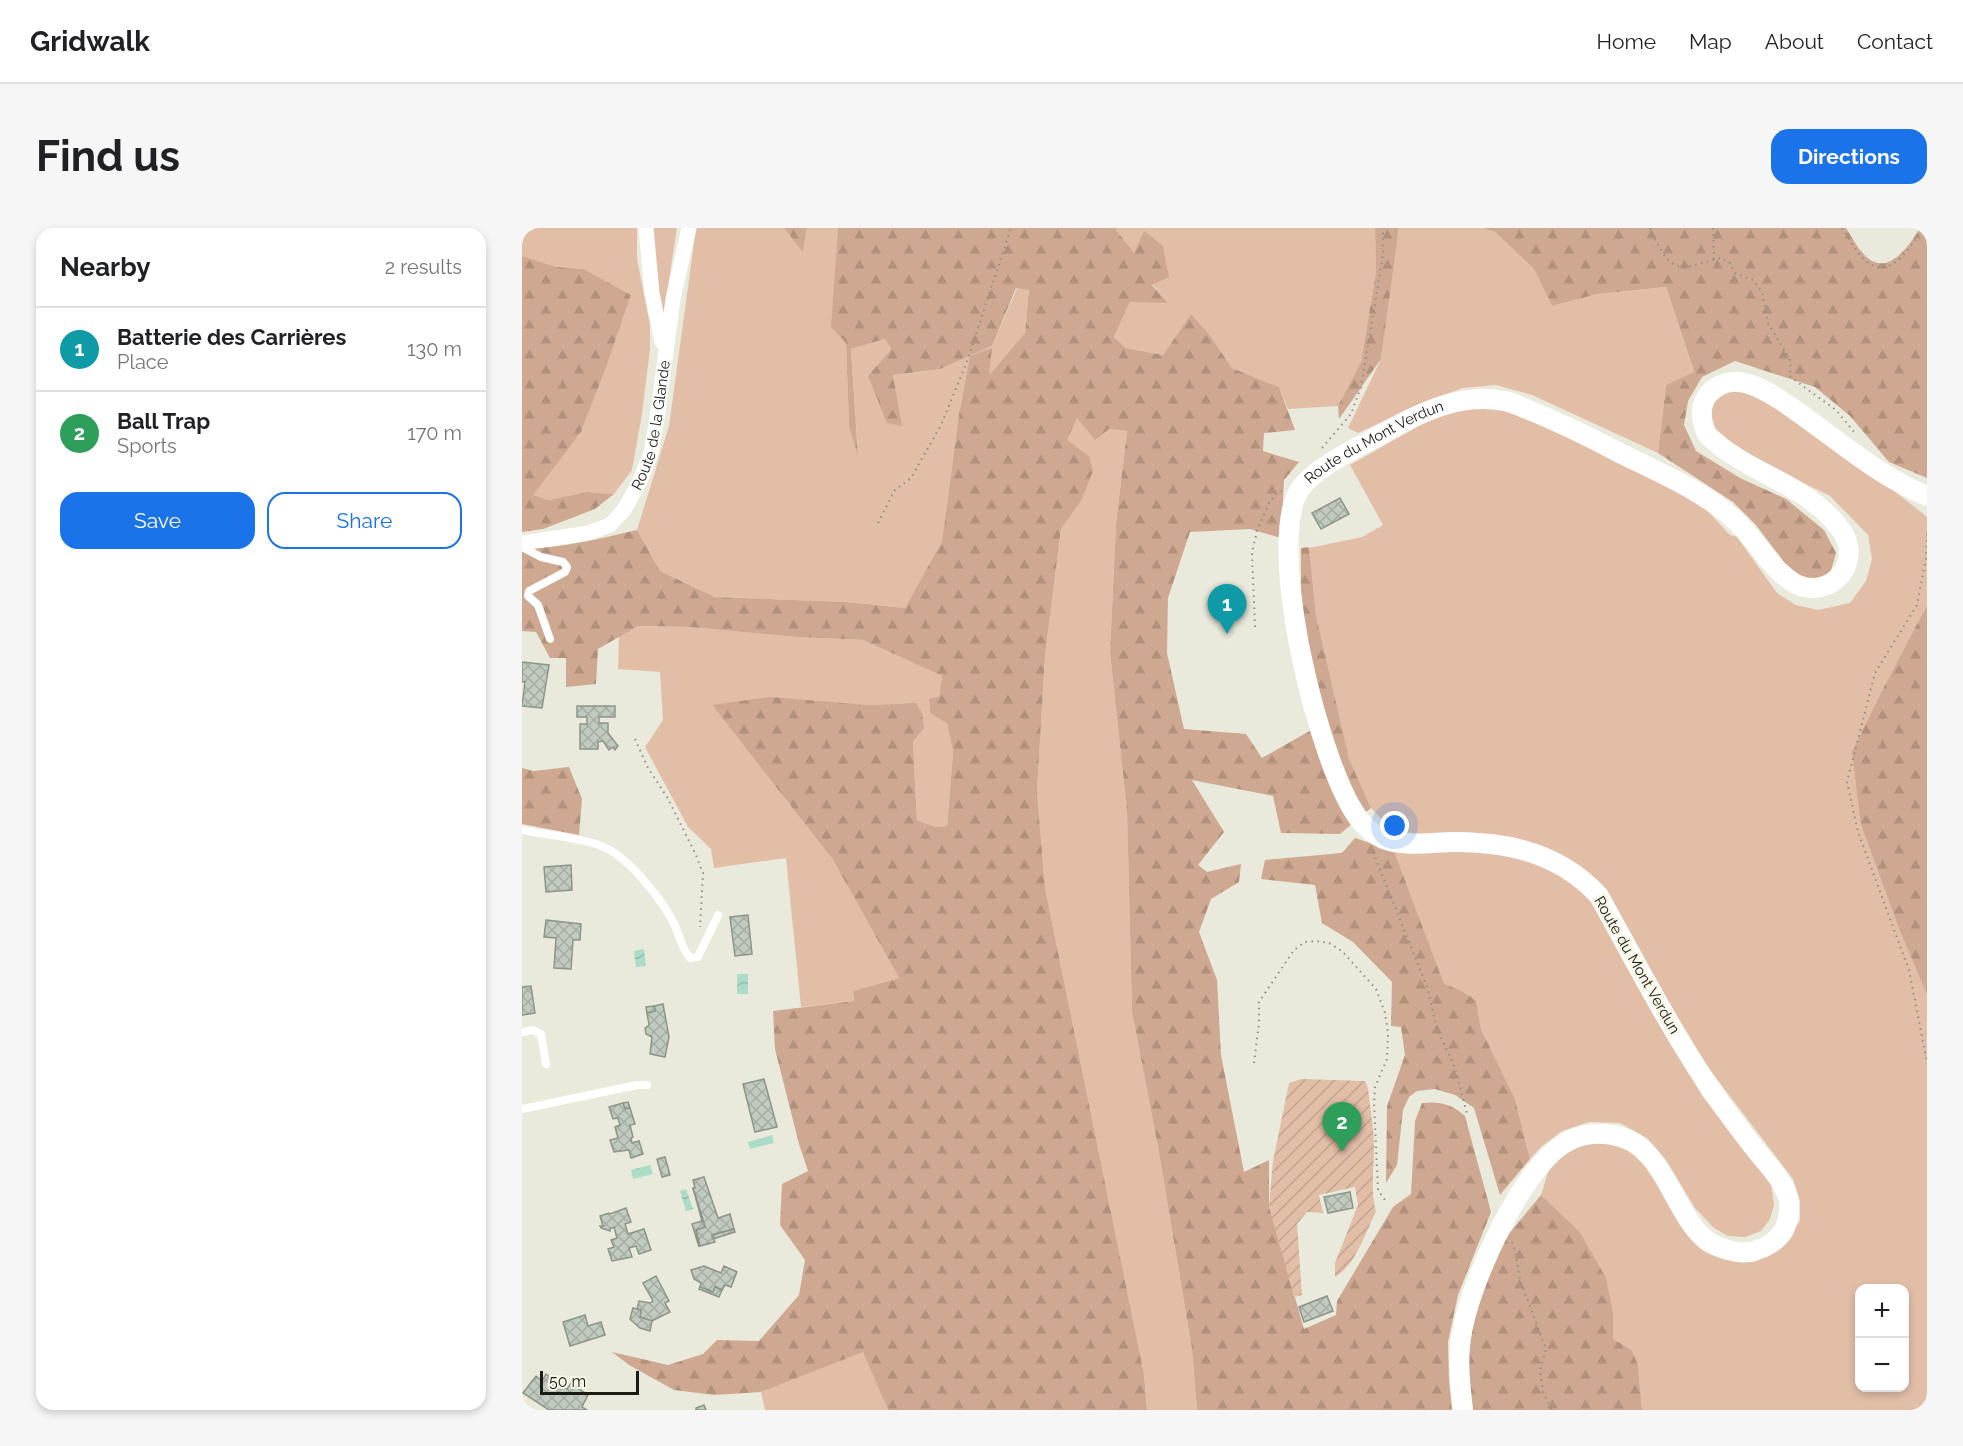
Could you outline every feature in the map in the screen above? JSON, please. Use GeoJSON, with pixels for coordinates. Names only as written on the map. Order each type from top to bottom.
{"type":"FeatureCollection","features":[{"type":"Feature","properties":{"kind":"street"},"geometry":{"type":"LineString","coordinates":[[646,228],[652,293],[665,354]]}},
{"type":"Feature","properties":{"kind":"street","name":"Route de la Glande"},"geometry":{"type":"LineString","coordinates":[[522,545],[588,533],[610,525],[624,510],[639,483],[651,453],[673,300],[689,228]]}},
{"type":"Feature","properties":{"kind":"street","name":"Route du Mont Verdun"},"geometry":{"type":"LineString","coordinates":[[1463,1410],[1459,1364],[1461,1336],[1473,1288],[1504,1221],[1543,1161],[1564,1143],[1586,1134],[1614,1135],[1638,1145],[1655,1163],[1686,1216],[1707,1241],[1737,1253],[1752,1252],[1767,1247],[1784,1231],[1789,1199],[1780,1180],[1707,1083],[1599,896],[1583,878],[1547,858],[1495,845],[1388,841],[1375,834],[1360,821],[1349,803],[1323,736],[1304,670],[1295,625],[1289,579],[1288,533],[1294,504],[1300,489],[1320,471],[1344,455],[1413,417],[1440,406],[1475,399],[1506,401],[1561,423],[1707,498],[1737,523],[1786,578],[1801,586],[1816,589],[1834,583],[1846,570],[1849,549],[1844,533],[1832,519],[1805,496],[1733,456],[1707,436],[1702,419],[1702,408],[1706,395],[1720,384],[1743,381],[1773,395],[1884,473],[1927,496]]}},
{"type":"Feature","properties":{"kind":"lane"},"geometry":{"type":"LineString","coordinates":[[522,545],[541,557],[562,562],[567,567],[565,572],[529,591],[528,596],[538,605],[550,639]]}},
{"type":"Feature","properties":{"kind":"lane"},"geometry":{"type":"LineString","coordinates":[[522,830],[600,846],[620,856],[670,916],[680,942],[690,958],[698,957],[718,915]]}},
{"type":"Feature","properties":{"kind":"lane"},"geometry":{"type":"LineString","coordinates":[[522,1032],[533,1030],[541,1034],[546,1064]]}},
{"type":"Feature","properties":{"kind":"lane"},"geometry":{"type":"LineString","coordinates":[[522,1109],[638,1084],[647,1085]]}},
{"type":"Feature","properties":{"kind":"path"},"geometry":{"type":"LineString","coordinates":[[878,523],[895,490],[911,478],[941,425],[966,363],[1011,228]]}},
{"type":"Feature","properties":{"kind":"path"},"geometry":{"type":"LineString","coordinates":[[1321,449],[1351,414],[1361,387],[1383,255],[1383,228]]}},
{"type":"Feature","properties":{"kind":"path"},"geometry":{"type":"LineString","coordinates":[[1650,228],[1666,258],[1676,267],[1686,267],[1722,258],[1730,263],[1735,273],[1753,280],[1762,292],[1768,323],[1789,358],[1791,368],[1789,376],[1836,410],[1858,437]]}},
{"type":"Feature","properties":{"kind":"path"},"geometry":{"type":"LineString","coordinates":[[1713,228],[1714,259]]}},
{"type":"Feature","properties":{"kind":"path"},"geometry":{"type":"LineString","coordinates":[[1842,228],[1865,261],[1875,267],[1887,267],[1898,261],[1923,228]]}},
{"type":"Feature","properties":{"kind":"path"},"geometry":{"type":"LineString","coordinates":[[1255,627],[1252,553],[1257,531],[1269,503],[1277,493],[1288,489],[1300,489]]}},
{"type":"Feature","properties":{"kind":"path"},"geometry":{"type":"LineString","coordinates":[[1927,534],[1926,558],[1917,605],[1875,673],[1847,782],[1858,832],[1909,970],[1927,1062]]}},
{"type":"Feature","properties":{"kind":"path"},"geometry":{"type":"LineString","coordinates":[[635,739],[648,768],[667,797],[695,852],[703,873],[700,928]]}},
{"type":"Feature","properties":{"kind":"path"},"geometry":{"type":"LineString","coordinates":[[1360,821],[1427,987],[1437,1029],[1455,1068],[1467,1114]]}},
{"type":"Feature","properties":{"kind":"path"},"geometry":{"type":"LineString","coordinates":[[1254,1063],[1259,1002],[1293,950],[1305,942],[1316,941],[1329,943],[1342,951],[1376,989],[1385,1013],[1388,1033],[1387,1059],[1375,1087],[1374,1103],[1378,1190],[1387,1203]]}},
{"type":"Feature","properties":{"kind":"path"},"geometry":{"type":"LineString","coordinates":[[1504,1221],[1516,1255],[1520,1280],[1546,1349],[1540,1371],[1543,1392],[1552,1410]]}},
{"type":"Feature","properties":{"kind":"shaded area"},"geometry":{"type":"Polygon","coordinates":[[[522,228],[637,228],[637,259],[650,325],[650,349],[632,470],[614,494],[586,492],[549,500],[532,495],[581,432],[631,295],[584,269],[557,267],[522,256],[522,228]]]}},
{"type":"Feature","properties":{"kind":"shaded area"},"geometry":{"type":"Polygon","coordinates":[[[652,228],[677,228],[663,319],[653,253],[652,228]]]}},
{"type":"Feature","properties":{"kind":"shaded area"},"geometry":{"type":"Polygon","coordinates":[[[696,228],[784,228],[803,251],[807,228],[838,228],[837,252],[846,343],[849,427],[858,452],[851,349],[885,339],[891,349],[868,376],[901,426],[893,375],[940,369],[992,346],[1017,288],[1029,290],[1025,333],[988,376],[970,357],[959,414],[942,541],[905,608],[846,602],[715,597],[660,571],[637,530],[669,426],[696,228]]]}},
{"type":"Feature","properties":{"kind":"shaded area"},"geometry":{"type":"Polygon","coordinates":[[[1117,228],[1375,228],[1376,272],[1361,362],[1338,406],[1288,409],[1279,387],[1232,368],[1209,334],[1191,314],[1163,355],[1126,348],[1114,337],[1130,302],[1167,302],[1147,276],[1116,230],[1117,228]]]}},
{"type":"Feature","properties":{"kind":"shaded area"},"geometry":{"type":"Polygon","coordinates":[[[1398,228],[1482,228],[1495,232],[1534,269],[1552,306],[1598,294],[1666,287],[1694,373],[1666,385],[1658,453],[1532,395],[1496,385],[1463,388],[1430,400],[1358,433],[1348,428],[1381,359],[1398,228]]]}},
{"type":"Feature","properties":{"kind":"shaded area"},"geometry":{"type":"Polygon","coordinates":[[[1742,389],[1813,433],[1927,517],[1927,605],[1885,685],[1861,825],[1899,929],[1927,995],[1927,1410],[1642,1410],[1638,1365],[1632,1350],[1613,1339],[1613,1313],[1579,1231],[1541,1195],[1550,1166],[1568,1150],[1587,1141],[1614,1143],[1630,1151],[1658,1181],[1701,1246],[1722,1259],[1753,1262],[1782,1247],[1800,1221],[1800,1201],[1793,1179],[1691,1045],[1607,896],[1554,852],[1527,841],[1498,835],[1458,832],[1419,834],[1392,830],[1371,808],[1349,760],[1316,615],[1309,548],[1362,537],[1383,525],[1350,465],[1442,413],[1475,405],[1511,408],[1584,442],[1702,505],[1730,535],[1737,537],[1777,593],[1796,605],[1818,610],[1850,603],[1866,581],[1872,559],[1868,535],[1830,496],[1742,453],[1712,433],[1710,399],[1722,390],[1742,389]]]}},
{"type":"Feature","properties":{"kind":"shaded area"},"geometry":{"type":"Polygon","coordinates":[[[1077,418],[1109,429],[1127,431],[1116,523],[1110,653],[1127,811],[1132,1012],[1158,1147],[1192,1349],[1197,1410],[1147,1410],[1144,1374],[1045,888],[1037,792],[1045,656],[1061,529],[1081,501],[1089,456],[1066,440],[1077,418]]]}},
{"type":"Feature","properties":{"kind":"shaded area"},"geometry":{"type":"Polygon","coordinates":[[[638,626],[689,627],[796,637],[863,640],[942,676],[939,696],[929,700],[930,713],[947,722],[953,752],[947,826],[936,827],[917,820],[913,742],[916,703],[712,705],[833,860],[899,978],[853,991],[854,1001],[801,1007],[786,858],[714,868],[711,849],[688,827],[645,747],[663,720],[660,672],[618,669],[619,636],[638,626]]]}},
{"type":"Feature","properties":{"kind":"shaded area"},"geometry":{"type":"Polygon","coordinates":[[[1496,850],[1550,866],[1595,903],[1703,1097],[1771,1183],[1774,1205],[1770,1219],[1761,1231],[1745,1237],[1728,1236],[1714,1228],[1695,1208],[1666,1160],[1647,1138],[1620,1123],[1589,1122],[1562,1131],[1530,1159],[1515,1099],[1481,1029],[1476,1000],[1462,991],[1444,985],[1394,851],[1496,850]]]}},
{"type":"Feature","properties":{"kind":"shaded area"},"geometry":{"type":"Polygon","coordinates":[[[1301,1079],[1365,1081],[1368,1088],[1373,1130],[1373,1190],[1376,1212],[1349,1265],[1335,1277],[1335,1263],[1358,1205],[1355,1187],[1319,1195],[1323,1213],[1307,1212],[1297,1224],[1302,1295],[1294,1297],[1269,1206],[1273,1161],[1289,1083],[1301,1079]]]}},
{"type":"Feature","properties":{"kind":"shaded area"},"geometry":{"type":"Polygon","coordinates":[[[863,1351],[888,1410],[765,1410],[761,1392],[863,1351]]]}},
{"type":"Feature","properties":{"kind":"green space"},"geometry":{"type":"Polygon","coordinates":[[[784,228],[807,228],[803,252],[784,228]]]}},
{"type":"Feature","properties":{"kind":"green space"},"geometry":{"type":"Polygon","coordinates":[[[838,228],[1117,228],[1116,230],[1134,253],[1144,231],[1163,246],[1169,277],[1152,285],[1168,303],[1130,302],[1114,337],[1126,348],[1163,355],[1191,314],[1209,334],[1232,368],[1279,387],[1295,430],[1264,433],[1263,451],[1299,462],[1284,480],[1281,538],[1250,529],[1190,532],[1168,598],[1167,653],[1184,729],[1246,734],[1262,758],[1327,721],[1313,672],[1301,591],[1301,548],[1309,547],[1316,615],[1349,759],[1371,808],[1340,834],[1281,833],[1273,796],[1192,780],[1224,832],[1198,865],[1207,872],[1241,864],[1239,882],[1211,899],[1199,932],[1217,980],[1221,1055],[1244,1172],[1269,1160],[1269,1206],[1304,1329],[1336,1315],[1337,1301],[1393,1207],[1411,1194],[1415,1121],[1422,1103],[1445,1104],[1465,1116],[1491,1212],[1458,1295],[1448,1342],[1452,1410],[1197,1410],[1192,1349],[1158,1147],[1132,1012],[1127,811],[1110,653],[1116,523],[1127,431],[1109,429],[1095,440],[1077,418],[1067,440],[1089,456],[1093,471],[1081,501],[1061,529],[1045,656],[1037,792],[1045,888],[1144,1374],[1147,1410],[888,1410],[863,1352],[761,1392],[714,1395],[674,1390],[629,1365],[612,1352],[668,1365],[703,1354],[717,1340],[759,1341],[799,1295],[805,1260],[780,1225],[782,1184],[808,1171],[775,1049],[773,1011],[854,1001],[853,991],[899,978],[833,860],[712,705],[770,697],[867,705],[916,703],[922,713],[924,728],[913,742],[917,820],[936,827],[947,826],[953,752],[947,723],[930,713],[929,699],[939,696],[942,676],[863,640],[796,637],[689,627],[638,626],[598,649],[596,684],[566,687],[566,658],[550,658],[536,632],[522,631],[522,549],[566,545],[637,530],[660,571],[715,597],[846,602],[905,608],[942,541],[959,414],[970,356],[992,348],[989,375],[1025,333],[1029,290],[1016,288],[992,346],[940,369],[893,375],[902,426],[887,423],[868,376],[891,349],[885,339],[851,349],[858,456],[849,427],[846,343],[831,327],[838,228]]]}},
{"type":"Feature","properties":{"kind":"green space"},"geometry":{"type":"Polygon","coordinates":[[[1375,228],[1398,228],[1381,359],[1339,419],[1338,406],[1361,362],[1376,272],[1375,228]]]}},
{"type":"Feature","properties":{"kind":"green space"},"geometry":{"type":"Polygon","coordinates":[[[1482,228],[1846,228],[1859,249],[1869,259],[1877,263],[1885,263],[1905,249],[1920,228],[1927,228],[1927,478],[1889,462],[1850,416],[1815,387],[1735,361],[1702,377],[1688,401],[1684,425],[1696,451],[1740,478],[1786,499],[1824,530],[1836,553],[1830,574],[1816,581],[1801,577],[1787,566],[1756,525],[1733,502],[1658,453],[1666,385],[1694,372],[1666,287],[1598,294],[1552,306],[1534,269],[1495,232],[1482,228]]]}},
{"type":"Feature","properties":{"kind":"green space"},"geometry":{"type":"Polygon","coordinates":[[[522,256],[557,267],[584,269],[631,295],[581,432],[533,495],[549,500],[586,492],[614,494],[595,509],[543,529],[522,532],[522,256]]]}},
{"type":"Feature","properties":{"kind":"green space"},"geometry":{"type":"Polygon","coordinates":[[[1927,605],[1927,995],[1899,929],[1861,825],[1852,752],[1927,605]]]}},
{"type":"Feature","properties":{"kind":"green space"},"geometry":{"type":"Polygon","coordinates":[[[569,767],[582,799],[579,835],[522,824],[522,768],[534,771],[569,767]]]}},
{"type":"Feature","properties":{"kind":"green space"},"geometry":{"type":"Polygon","coordinates":[[[1355,838],[1394,851],[1444,984],[1476,1000],[1481,1029],[1515,1099],[1530,1159],[1500,1195],[1474,1108],[1455,1095],[1435,1089],[1417,1091],[1409,1097],[1403,1110],[1397,1165],[1386,1183],[1387,1106],[1405,1055],[1401,1027],[1391,1026],[1392,982],[1353,942],[1322,923],[1315,885],[1261,879],[1265,860],[1342,853],[1355,838]]]}},
{"type":"Feature","properties":{"kind":"green space"},"geometry":{"type":"Polygon","coordinates":[[[1541,1195],[1579,1231],[1606,1278],[1613,1313],[1613,1339],[1632,1350],[1638,1365],[1642,1410],[1472,1410],[1468,1383],[1468,1339],[1480,1293],[1503,1241],[1541,1195]]]}},
{"type":"Feature","properties":{"kind":"water"},"geometry":{"type":"Polygon","coordinates":[[[644,949],[646,966],[636,967],[634,951],[644,949]]]}},
{"type":"Feature","properties":{"kind":"water"},"geometry":{"type":"Polygon","coordinates":[[[737,974],[748,974],[748,994],[737,994],[737,974]]]}},
{"type":"Feature","properties":{"kind":"water"},"geometry":{"type":"Polygon","coordinates":[[[772,1135],[774,1143],[750,1149],[748,1142],[772,1135]]]}},
{"type":"Feature","properties":{"kind":"water"},"geometry":{"type":"Polygon","coordinates":[[[650,1165],[653,1174],[633,1179],[631,1170],[650,1165]]]}},
{"type":"Feature","properties":{"kind":"water"},"geometry":{"type":"Polygon","coordinates":[[[686,1189],[693,1209],[686,1211],[680,1191],[686,1189]]]}},
{"type":"Feature","properties":{"kind":"building"},"geometry":{"type":"Polygon","coordinates":[[[1340,498],[1349,514],[1321,529],[1312,513],[1340,498]]]}},
{"type":"Feature","properties":{"kind":"building"},"geometry":{"type":"Polygon","coordinates":[[[522,662],[549,665],[542,708],[522,706],[525,682],[522,682],[522,662]]]}},
{"type":"Feature","properties":{"kind":"building"},"geometry":{"type":"Polygon","coordinates":[[[577,706],[615,706],[615,717],[599,717],[599,723],[608,723],[608,733],[618,746],[615,750],[613,747],[609,750],[603,741],[598,742],[598,749],[580,749],[580,724],[587,724],[587,717],[577,717],[577,706]]]}},
{"type":"Feature","properties":{"kind":"building"},"geometry":{"type":"Polygon","coordinates":[[[571,865],[572,890],[546,892],[544,867],[571,865]]]}},
{"type":"Feature","properties":{"kind":"building"},"geometry":{"type":"Polygon","coordinates":[[[748,915],[752,954],[735,956],[730,917],[748,915]]]}},
{"type":"Feature","properties":{"kind":"building"},"geometry":{"type":"Polygon","coordinates":[[[546,920],[581,924],[580,940],[573,940],[571,969],[554,968],[556,938],[544,937],[546,920]]]}},
{"type":"Feature","properties":{"kind":"building"},"geometry":{"type":"Polygon","coordinates":[[[531,986],[535,1013],[522,1015],[522,987],[531,986]]]}},
{"type":"Feature","properties":{"kind":"building"},"geometry":{"type":"Polygon","coordinates":[[[663,1004],[669,1037],[665,1057],[650,1054],[652,1037],[646,1034],[645,1028],[649,1025],[647,1013],[655,1011],[654,1006],[663,1004]]]}},
{"type":"Feature","properties":{"kind":"building"},"geometry":{"type":"Polygon","coordinates":[[[654,1006],[655,1011],[647,1013],[646,1007],[654,1006]]]}},
{"type":"Feature","properties":{"kind":"building"},"geometry":{"type":"Polygon","coordinates":[[[764,1079],[777,1127],[755,1132],[743,1084],[764,1079]]]}},
{"type":"Feature","properties":{"kind":"building"},"geometry":{"type":"Polygon","coordinates":[[[628,1102],[630,1108],[625,1109],[623,1103],[628,1102]]]}},
{"type":"Feature","properties":{"kind":"building"},"geometry":{"type":"Polygon","coordinates":[[[623,1103],[625,1109],[630,1108],[635,1124],[630,1125],[632,1143],[639,1141],[643,1154],[631,1158],[629,1150],[614,1152],[610,1140],[618,1138],[615,1127],[620,1125],[618,1118],[613,1119],[609,1107],[623,1103]]]}},
{"type":"Feature","properties":{"kind":"building"},"geometry":{"type":"Polygon","coordinates":[[[665,1157],[670,1175],[662,1177],[657,1159],[665,1157]]]}},
{"type":"Feature","properties":{"kind":"building"},"geometry":{"type":"Polygon","coordinates":[[[704,1177],[718,1218],[730,1214],[734,1229],[712,1235],[715,1242],[700,1246],[696,1230],[705,1227],[693,1188],[695,1188],[693,1180],[704,1177]]]}},
{"type":"Feature","properties":{"kind":"building"},"geometry":{"type":"Polygon","coordinates":[[[693,1188],[705,1227],[696,1230],[699,1247],[692,1224],[702,1221],[693,1188]]]}},
{"type":"Feature","properties":{"kind":"building"},"geometry":{"type":"Polygon","coordinates":[[[1350,1192],[1353,1208],[1328,1213],[1324,1197],[1350,1192]]]}},
{"type":"Feature","properties":{"kind":"building"},"geometry":{"type":"Polygon","coordinates":[[[626,1208],[631,1222],[625,1224],[628,1234],[644,1229],[651,1250],[639,1254],[636,1246],[629,1248],[632,1257],[612,1261],[608,1249],[614,1247],[611,1240],[617,1238],[614,1227],[610,1231],[601,1228],[600,1226],[603,1226],[600,1216],[626,1208]]]}},
{"type":"Feature","properties":{"kind":"building"},"geometry":{"type":"Polygon","coordinates":[[[734,1229],[735,1232],[713,1239],[712,1235],[734,1229]]]}},
{"type":"Feature","properties":{"kind":"building"},"geometry":{"type":"Polygon","coordinates":[[[704,1266],[721,1273],[724,1266],[737,1272],[731,1287],[725,1285],[722,1290],[715,1287],[713,1292],[700,1287],[701,1283],[694,1279],[691,1270],[704,1266]]]}},
{"type":"Feature","properties":{"kind":"building"},"geometry":{"type":"Polygon","coordinates":[[[656,1276],[669,1301],[665,1303],[670,1312],[652,1321],[640,1317],[641,1310],[637,1309],[639,1301],[650,1303],[653,1301],[643,1283],[656,1276]]]}},
{"type":"Feature","properties":{"kind":"building"},"geometry":{"type":"Polygon","coordinates":[[[700,1287],[713,1292],[715,1287],[722,1290],[719,1297],[699,1289],[700,1287]]]}},
{"type":"Feature","properties":{"kind":"building"},"geometry":{"type":"Polygon","coordinates":[[[1327,1296],[1333,1311],[1304,1322],[1299,1307],[1327,1296]]]}},
{"type":"Feature","properties":{"kind":"building"},"geometry":{"type":"Polygon","coordinates":[[[633,1308],[641,1310],[640,1317],[652,1321],[650,1331],[640,1328],[630,1319],[633,1308]]]}},
{"type":"Feature","properties":{"kind":"building"},"geometry":{"type":"Polygon","coordinates":[[[585,1315],[588,1326],[601,1322],[605,1335],[570,1346],[563,1322],[585,1315]]]}},
{"type":"Feature","properties":{"kind":"building"},"geometry":{"type":"Polygon","coordinates":[[[546,1374],[567,1389],[571,1383],[588,1395],[582,1407],[587,1410],[549,1410],[523,1393],[536,1376],[542,1381],[546,1374]]]}},
{"type":"Feature","properties":{"kind":"building"},"geometry":{"type":"Polygon","coordinates":[[[704,1405],[706,1410],[696,1410],[696,1408],[704,1405]]]}},
{"type":"Feature","properties":{"kind":"place","name":"Batterie des Carrières"},"geometry":{"type":"Point","coordinates":[1227,634]}},
{"type":"Feature","properties":{"kind":"place","name":"Ball Trap"},"geometry":{"type":"Point","coordinates":[1342,1152]}}]}
